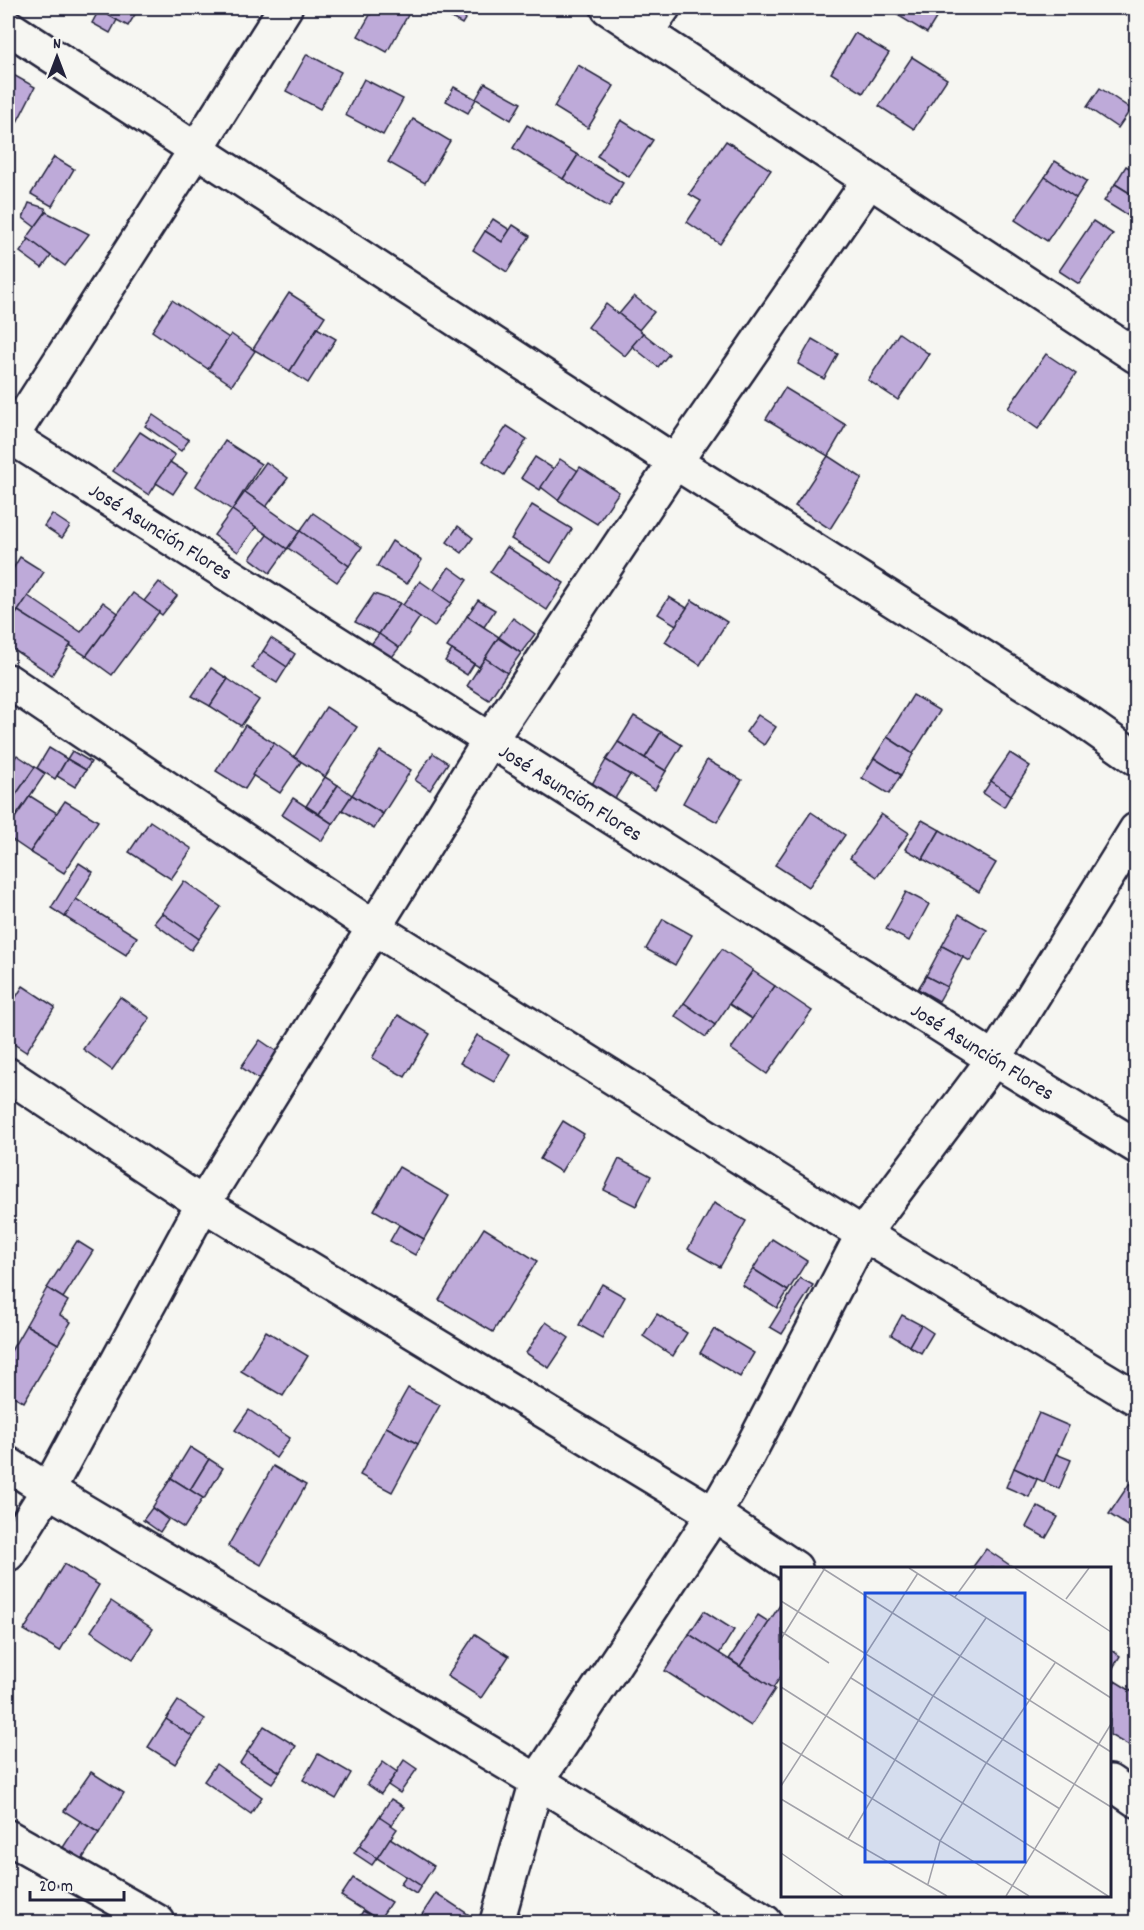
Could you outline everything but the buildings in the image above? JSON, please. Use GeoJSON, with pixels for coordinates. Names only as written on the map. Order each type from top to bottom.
{"type":"FeatureCollection","features":[{"type":"Feature","properties":{"kind":"street"},"geometry":{"type":"LineString","coordinates":[[9,438],[285,8]]}},
{"type":"Feature","properties":{"kind":"street"},"geometry":{"type":"LineString","coordinates":[[608,8],[655,20],[869,181],[1137,356]]}},
{"type":"Feature","properties":{"kind":"street"},"geometry":{"type":"LineString","coordinates":[[8,27],[197,148],[675,462],[1078,717],[1137,758]]}},
{"type":"Feature","properties":{"kind":"street"},"geometry":{"type":"LineString","coordinates":[[8,1554],[48,1490],[203,1204],[490,740],[675,462],[869,181]]}},
{"type":"Feature","properties":{"kind":"street","name":"José Asunción Flores"},"geometry":{"type":"LineString","coordinates":[[9,438],[994,1059],[1137,1146]]}},
{"type":"Feature","properties":{"kind":"street"},"geometry":{"type":"LineString","coordinates":[[8,681],[373,927],[863,1234],[1137,1398]]}},
{"type":"Feature","properties":{"kind":"street"},"geometry":{"type":"LineString","coordinates":[[497,1923],[537,1780],[714,1514],[748,1455],[863,1234],[994,1059],[1137,830]]}},
{"type":"Feature","properties":{"kind":"street"},"geometry":{"type":"LineString","coordinates":[[8,1075],[203,1204],[714,1514],[792,1567]]}},
{"type":"Feature","properties":{"kind":"street"},"geometry":{"type":"LineString","coordinates":[[8,1464],[48,1490],[537,1780],[765,1923]]}},
{"type":"Feature","properties":{"kind":"street"},"geometry":{"type":"LineString","coordinates":[[1111,1783],[1137,1800]]}},
{"type":"Feature","properties":{"kind":"street"},"geometry":{"type":"LineString","coordinates":[[8,1837],[158,1923]]}}]}
